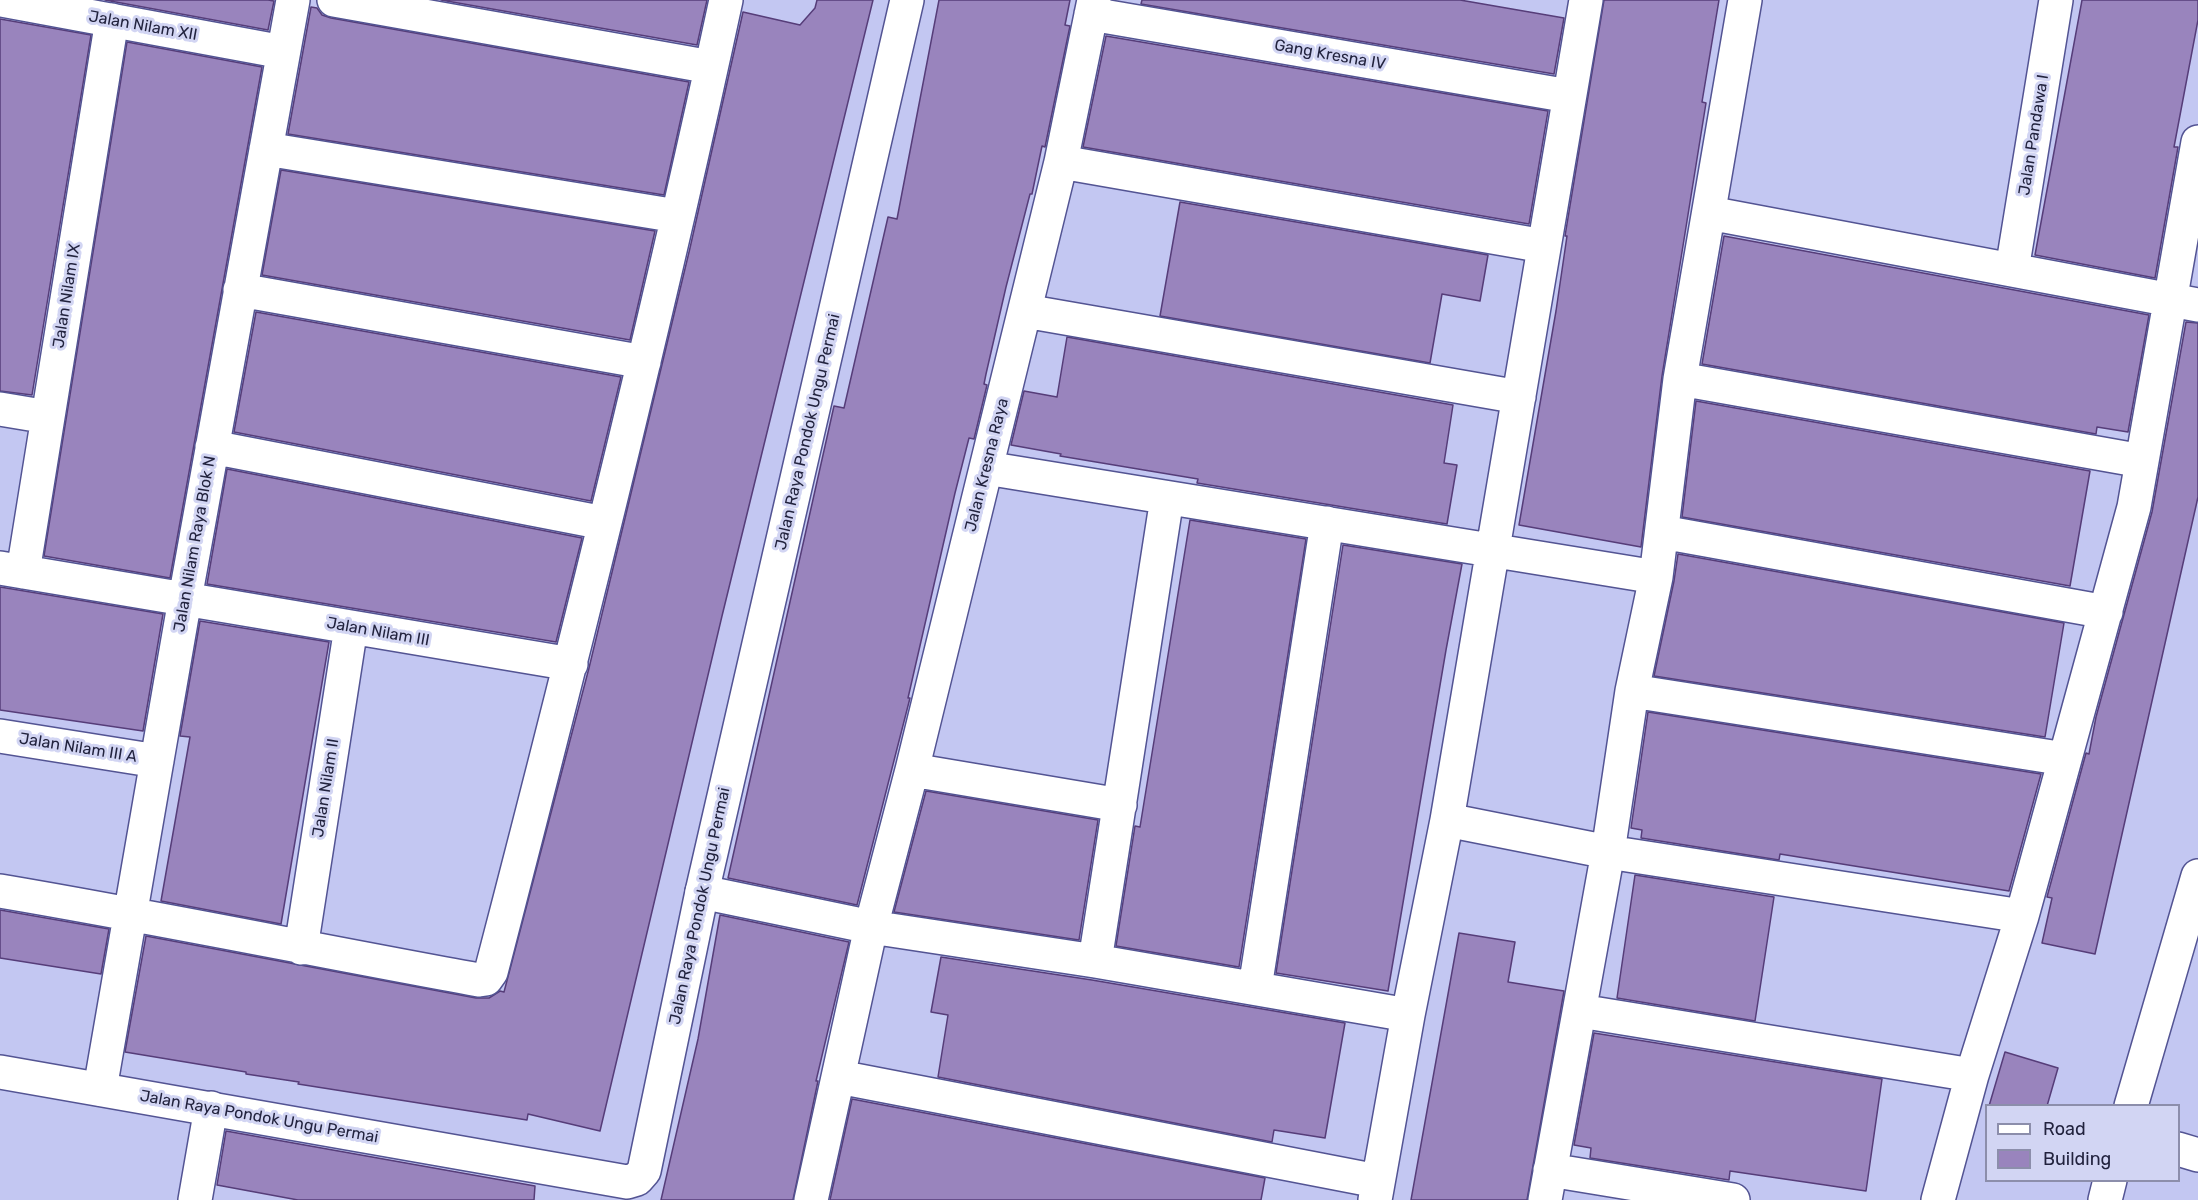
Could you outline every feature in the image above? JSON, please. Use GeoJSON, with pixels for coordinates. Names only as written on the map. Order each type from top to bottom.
{"type":"FeatureCollection","features":[{"type":"Feature","properties":{"kind":"street","name":"Jalan Nilam XII"},"geometry":{"type":"LineString","coordinates":[[2,0],[284,52]]}},
{"type":"Feature","properties":{"kind":"street","name":"Jalan Nilam Raya Blok N"},"geometry":{"type":"LineString","coordinates":[[100,1089],[185,599],[293,0]]}},
{"type":"Feature","properties":{"kind":"street"},"geometry":{"type":"LineString","coordinates":[[334,0],[711,67]]}},
{"type":"Feature","properties":{"kind":"street"},"geometry":{"type":"LineString","coordinates":[[0,891],[130,913],[301,948],[479,980],[486,979],[491,972],[571,664],[644,362],[726,0]]}},
{"type":"Feature","properties":{"kind":"street","name":"Jalan Raya Pondok Ungu Permai"},"geometry":{"type":"LineString","coordinates":[[0,1072],[627,1182],[637,1179],[644,1171],[702,892],[907,0]]}},
{"type":"Feature","properties":{"kind":"street"},"geometry":{"type":"LineString","coordinates":[[839,1077],[1376,1190],[1408,1015],[1448,820],[1586,0]]}},
{"type":"Feature","properties":{"kind":"street"},"geometry":{"type":"LineString","coordinates":[[1733,1200],[1547,1185],[1608,852],[1632,691],[1656,577],[1680,379],[1745,0]]}},
{"type":"Feature","properties":{"kind":"street","name":"Jalan Pandawa I"},"geometry":{"type":"LineString","coordinates":[[2012,270],[2056,0]]}},
{"type":"Feature","properties":{"kind":"street","name":"Gang Kresna IV"},"geometry":{"type":"LineString","coordinates":[[1093,7],[1569,96]]}},
{"type":"Feature","properties":{"kind":"street","name":"Jalan Kresna Raya"},"geometry":{"type":"LineString","coordinates":[[811,1200],[871,927],[912,770],[1061,162],[1093,7]]}},
{"type":"Feature","properties":{"kind":"street","name":"Jalan Nilam IX"},"geometry":{"type":"LineString","coordinates":[[11,570],[48,417],[112,20]]}},
{"type":"Feature","properties":{"kind":"street"},"geometry":{"type":"LineString","coordinates":[[1938,1200],[1972,1075],[2022,916],[2134,507],[2142,461],[2184,303],[2198,142]]}},
{"type":"Feature","properties":{"kind":"street"},"geometry":{"type":"LineString","coordinates":[[266,149],[677,216]]}},
{"type":"Feature","properties":{"kind":"street"},"geometry":{"type":"LineString","coordinates":[[1061,162],[1544,246]]}},
{"type":"Feature","properties":{"kind":"street"},"geometry":{"type":"LineString","coordinates":[[1709,213],[2184,303]]}},
{"type":"Feature","properties":{"kind":"street"},"geometry":{"type":"LineString","coordinates":[[240,290],[644,362]]}},
{"type":"Feature","properties":{"kind":"street"},"geometry":{"type":"LineString","coordinates":[[1025,311],[1519,397]]}},
{"type":"Feature","properties":{"kind":"street"},"geometry":{"type":"LineString","coordinates":[[1680,379],[2142,461]]}},
{"type":"Feature","properties":{"kind":"street"},"geometry":{"type":"LineString","coordinates":[[0,409],[48,417]]}},
{"type":"Feature","properties":{"kind":"street"},"geometry":{"type":"LineString","coordinates":[[212,447],[604,523]]}},
{"type":"Feature","properties":{"kind":"street"},"geometry":{"type":"LineString","coordinates":[[986,468],[1656,577]]}},
{"type":"Feature","properties":{"kind":"street"},"geometry":{"type":"LineString","coordinates":[[1095,961],[1167,498]]}},
{"type":"Feature","properties":{"kind":"street"},"geometry":{"type":"LineString","coordinates":[[1255,988],[1327,523]]}},
{"type":"Feature","properties":{"kind":"street"},"geometry":{"type":"LineString","coordinates":[[1662,532],[2106,612]]}},
{"type":"Feature","properties":{"kind":"street","name":"Jalan Nilam III"},"geometry":{"type":"LineString","coordinates":[[11,570],[571,664]]}},
{"type":"Feature","properties":{"kind":"street","name":"Jalan Nilam II"},"geometry":{"type":"LineString","coordinates":[[301,948],[351,627]]}},
{"type":"Feature","properties":{"kind":"street"},"geometry":{"type":"LineString","coordinates":[[1632,691],[2065,759]]}},
{"type":"Feature","properties":{"kind":"street","name":"Jalan Nilam III A"},"geometry":{"type":"LineString","coordinates":[[0,736],[157,761]]}},
{"type":"Feature","properties":{"kind":"street"},"geometry":{"type":"LineString","coordinates":[[912,770],[1120,805]]}},
{"type":"Feature","properties":{"kind":"street"},"geometry":{"type":"LineString","coordinates":[[1448,820],[1608,852],[2022,916]]}},
{"type":"Feature","properties":{"kind":"street"},"geometry":{"type":"LineString","coordinates":[[2132,1104],[2187,963],[2198,876]]}},
{"type":"Feature","properties":{"kind":"street"},"geometry":{"type":"LineString","coordinates":[[702,892],[871,927],[1095,961],[1408,1015]]}},
{"type":"Feature","properties":{"kind":"street"},"geometry":{"type":"LineString","coordinates":[[1580,1011],[1972,1075]]}},
{"type":"Feature","properties":{"kind":"street"},"geometry":{"type":"LineString","coordinates":[[195,1200],[211,1108]]}},
{"type":"Feature","properties":{"kind":"street"},"geometry":{"type":"LineString","coordinates":[[2180,1150],[2198,1155]]}},
{"type":"Feature","properties":{"kind":"street"},"geometry":{"type":"LineString","coordinates":[[2105,1200],[2110,1182]]}},
{"type":"Feature","properties":{"kind":"building"},"geometry":{"type":"Polygon","coordinates":[[[105,0],[268,0],[274,1],[268,30],[105,0]]]}},
{"type":"Feature","properties":{"kind":"building"},"geometry":{"type":"Polygon","coordinates":[[[441,0],[707,0],[697,45],[441,0]]]}},
{"type":"Feature","properties":{"kind":"building"},"geometry":{"type":"Polygon","coordinates":[[[817,0],[873,0],[722,616],[600,1131],[528,1114],[527,1120],[298,1084],[299,1082],[246,1074],[246,1072],[125,1052],[146,936],[476,998],[489,998],[500,991],[504,992],[589,668],[690,248],[743,12],[800,25],[815,8],[817,0]]]}},
{"type":"Feature","properties":{"kind":"building"},"geometry":{"type":"Polygon","coordinates":[[[939,0],[1070,0],[1065,25],[1070,26],[1045,147],[1042,146],[1032,194],[1030,194],[1006,287],[974,439],[969,438],[955,493],[908,698],[910,698],[857,905],[728,878],[834,406],[844,408],[888,217],[897,219],[939,0]]]}},
{"type":"Feature","properties":{"kind":"building"},"geometry":{"type":"Polygon","coordinates":[[[1142,0],[1460,0],[1564,18],[1554,74],[1141,4],[1142,0]]]}},
{"type":"Feature","properties":{"kind":"building"},"geometry":{"type":"Polygon","coordinates":[[[1604,0],[1719,0],[1702,102],[1706,103],[1662,376],[1641,547],[1519,525],[1556,311],[1567,236],[1565,236],[1604,0]]]}},
{"type":"Feature","properties":{"kind":"building"},"geometry":{"type":"Polygon","coordinates":[[[2082,0],[2198,0],[2198,20],[2174,147],[2178,147],[2155,278],[2035,255],[2082,0]]]}},
{"type":"Feature","properties":{"kind":"building"},"geometry":{"type":"Polygon","coordinates":[[[311,7],[317,8],[322,15],[331,18],[689,82],[664,195],[288,134],[311,7]]]}},
{"type":"Feature","properties":{"kind":"building"},"geometry":{"type":"Polygon","coordinates":[[[0,19],[91,35],[32,395],[0,391],[0,19]]]}},
{"type":"Feature","properties":{"kind":"building"},"geometry":{"type":"Polygon","coordinates":[[[1106,36],[1548,111],[1529,224],[1083,147],[1106,36]]]}},
{"type":"Feature","properties":{"kind":"building"},"geometry":{"type":"Polygon","coordinates":[[[127,42],[262,67],[170,578],[44,556],[127,42]]]}},
{"type":"Feature","properties":{"kind":"building"},"geometry":{"type":"Polygon","coordinates":[[[281,170],[655,231],[630,340],[262,275],[281,170]]]}},
{"type":"Feature","properties":{"kind":"building"},"geometry":{"type":"Polygon","coordinates":[[[1180,202],[1488,255],[1480,301],[1442,294],[1430,363],[1160,316],[1180,202]]]}},
{"type":"Feature","properties":{"kind":"building"},"geometry":{"type":"Polygon","coordinates":[[[1724,236],[2149,315],[2128,432],[2097,427],[2096,434],[1702,364],[1724,236]]]}},
{"type":"Feature","properties":{"kind":"building"},"geometry":{"type":"Polygon","coordinates":[[[256,312],[621,377],[591,501],[234,432],[256,312]]]}},
{"type":"Feature","properties":{"kind":"building"},"geometry":{"type":"Polygon","coordinates":[[[2186,322],[2198,323],[2198,497],[2095,954],[2042,943],[2052,898],[2047,897],[2086,753],[2089,754],[2096,717],[2152,512],[2186,322]]]}},
{"type":"Feature","properties":{"kind":"building"},"geometry":{"type":"Polygon","coordinates":[[[1067,337],[1453,405],[1444,463],[1457,465],[1447,524],[1197,483],[1198,479],[1060,456],[1061,454],[1011,445],[1024,391],[1057,397],[1067,337]]]}},
{"type":"Feature","properties":{"kind":"building"},"geometry":{"type":"Polygon","coordinates":[[[1696,401],[2090,471],[2070,586],[1682,517],[1696,401]]]}},
{"type":"Feature","properties":{"kind":"building"},"geometry":{"type":"Polygon","coordinates":[[[227,469],[582,538],[556,642],[207,584],[227,469]]]}},
{"type":"Feature","properties":{"kind":"building"},"geometry":{"type":"Polygon","coordinates":[[[1190,520],[1306,539],[1239,967],[1116,946],[1135,826],[1140,827],[1190,520]]]}},
{"type":"Feature","properties":{"kind":"building"},"geometry":{"type":"Polygon","coordinates":[[[1343,545],[1462,564],[1388,991],[1276,973],[1343,545]]]}},
{"type":"Feature","properties":{"kind":"building"},"geometry":{"type":"Polygon","coordinates":[[[1678,554],[2064,623],[2045,737],[1654,676],[1678,554]]]}},
{"type":"Feature","properties":{"kind":"building"},"geometry":{"type":"Polygon","coordinates":[[[0,587],[163,614],[143,731],[0,710],[0,587]]]}},
{"type":"Feature","properties":{"kind":"building"},"geometry":{"type":"Polygon","coordinates":[[[200,621],[329,642],[281,924],[161,901],[190,737],[180,736],[200,621]]]}},
{"type":"Feature","properties":{"kind":"building"},"geometry":{"type":"Polygon","coordinates":[[[1648,712],[2041,774],[2009,891],[1780,854],[1779,860],[1641,838],[1642,830],[1631,828],[1648,712]]]}},
{"type":"Feature","properties":{"kind":"building"},"geometry":{"type":"Polygon","coordinates":[[[926,791],[1098,820],[1079,940],[894,912],[926,791]]]}},
{"type":"Feature","properties":{"kind":"building"},"geometry":{"type":"Polygon","coordinates":[[[1635,875],[1774,897],[1755,1021],[1617,998],[1635,875]]]}},
{"type":"Feature","properties":{"kind":"building"},"geometry":{"type":"Polygon","coordinates":[[[0,910],[109,929],[101,974],[0,958],[0,910]]]}},
{"type":"Feature","properties":{"kind":"building"},"geometry":{"type":"Polygon","coordinates":[[[720,915],[849,942],[816,1081],[818,1081],[793,1200],[661,1200],[698,1039],[720,915]]]}},
{"type":"Feature","properties":{"kind":"building"},"geometry":{"type":"Polygon","coordinates":[[[1459,933],[1515,942],[1508,982],[1564,991],[1527,1200],[1411,1200],[1459,933]]]}},
{"type":"Feature","properties":{"kind":"building"},"geometry":{"type":"Polygon","coordinates":[[[941,957],[1345,1023],[1325,1138],[1274,1130],[1272,1142],[938,1077],[948,1015],[931,1012],[941,957]]]}},
{"type":"Feature","properties":{"kind":"building"},"geometry":{"type":"Polygon","coordinates":[[[1594,1033],[1882,1079],[1866,1191],[1730,1171],[1729,1180],[1590,1158],[1591,1148],[1574,1145],[1594,1033]]]}},
{"type":"Feature","properties":{"kind":"building"},"geometry":{"type":"Polygon","coordinates":[[[2005,1052],[2058,1068],[2048,1104],[1990,1104],[2005,1052]]]}},
{"type":"Feature","properties":{"kind":"building"},"geometry":{"type":"Polygon","coordinates":[[[852,1099],[1265,1178],[1261,1200],[830,1200],[852,1099]]]}},
{"type":"Feature","properties":{"kind":"building"},"geometry":{"type":"Polygon","coordinates":[[[226,1131],[535,1186],[534,1200],[298,1200],[217,1185],[226,1131]]]}}]}
